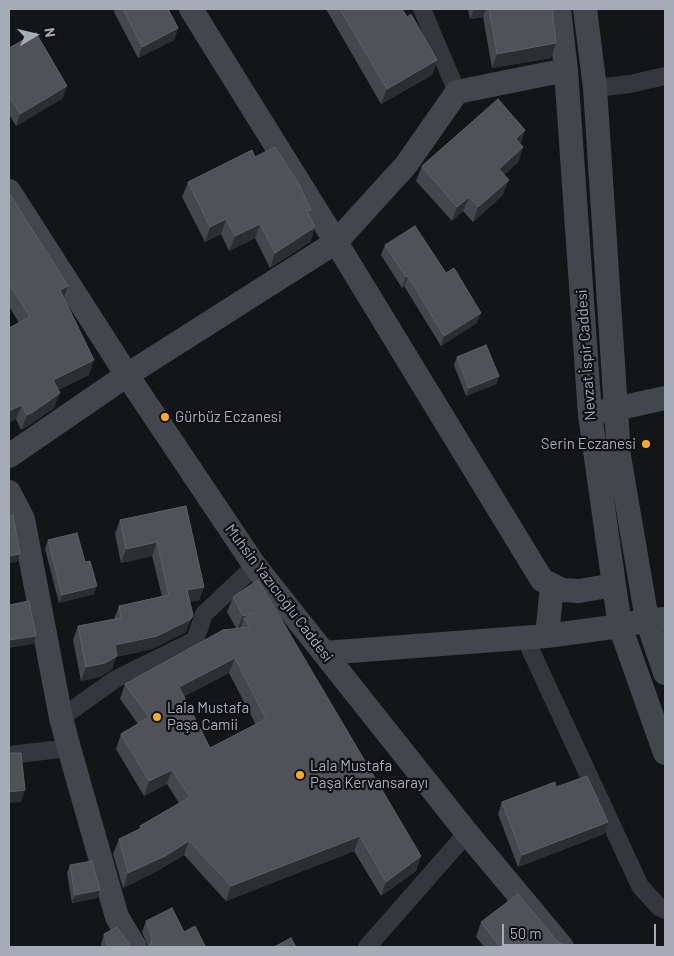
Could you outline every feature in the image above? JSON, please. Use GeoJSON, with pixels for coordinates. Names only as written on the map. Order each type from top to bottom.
{"type":"FeatureCollection","features":[{"type":"Feature","properties":{"kind":"street"},"geometry":{"type":"LineString","coordinates":[[191,9],[336,242],[542,580],[562,590],[579,591],[614,585]]}},
{"type":"Feature","properties":{"kind":"street"},"geometry":{"type":"LineString","coordinates":[[422,9],[457,92]]}},
{"type":"Feature","properties":{"kind":"street","name":"Nevzat İspir Caddesi"},"geometry":{"type":"LineString","coordinates":[[559,9],[566,70],[590,415],[614,585],[620,626],[665,752]]}},
{"type":"Feature","properties":{"kind":"street","name":"Nevzat İspir Caddesi"},"geometry":{"type":"LineString","coordinates":[[585,9],[594,88],[619,456],[656,620],[665,673]]}},
{"type":"Feature","properties":{"kind":"street"},"geometry":{"type":"LineString","coordinates":[[9,456],[126,375],[336,242],[406,164],[457,92],[566,70]]}},
{"type":"Feature","properties":{"kind":"street"},"geometry":{"type":"LineString","coordinates":[[594,88],[630,84],[665,76]]}},
{"type":"Feature","properties":{"kind":"street","name":"Muhsin Yazıcıoğlu Caddesi"},"geometry":{"type":"LineString","coordinates":[[9,191],[126,375],[254,566],[467,833],[562,947]]}},
{"type":"Feature","properties":{"kind":"street"},"geometry":{"type":"LineString","coordinates":[[590,415],[665,398]]}},
{"type":"Feature","properties":{"kind":"street"},"geometry":{"type":"LineString","coordinates":[[9,492],[23,520],[61,718],[69,748],[117,917],[134,947]]}},
{"type":"Feature","properties":{"kind":"street"},"geometry":{"type":"LineString","coordinates":[[61,718],[114,680],[194,640],[204,614],[254,566]]}},
{"type":"Feature","properties":{"kind":"street"},"geometry":{"type":"LineString","coordinates":[[552,586],[536,637],[640,886],[659,907],[665,910]]}},
{"type":"Feature","properties":{"kind":"street"},"geometry":{"type":"LineString","coordinates":[[324,653],[536,637],[656,620]]}},
{"type":"Feature","properties":{"kind":"street"},"geometry":{"type":"LineString","coordinates":[[9,755],[69,748]]}},
{"type":"Feature","properties":{"kind":"street"},"geometry":{"type":"LineString","coordinates":[[367,947],[467,833]]}},
{"type":"Feature","properties":{"kind":"building"},"geometry":{"type":"Polygon","coordinates":[[[123,9],[168,9],[178,28],[142,47],[123,9]]]}},
{"type":"Feature","properties":{"kind":"building"},"geometry":{"type":"Polygon","coordinates":[[[340,9],[402,9],[407,17],[411,14],[437,60],[387,89],[340,9]]]}},
{"type":"Feature","properties":{"kind":"building"},"geometry":{"type":"Polygon","coordinates":[[[489,9],[552,9],[556,43],[497,54],[489,9]]]}},
{"type":"Feature","properties":{"kind":"building"},"geometry":{"type":"Polygon","coordinates":[[[36,33],[67,86],[20,114],[9,95],[9,48],[36,33]]]}},
{"type":"Feature","properties":{"kind":"building"},"geometry":{"type":"Polygon","coordinates":[[[498,99],[525,130],[516,139],[523,147],[499,169],[509,180],[478,207],[469,197],[457,207],[422,166],[498,99]]]}},
{"type":"Feature","properties":{"kind":"building"},"geometry":{"type":"Polygon","coordinates":[[[275,147],[300,186],[311,210],[307,211],[315,227],[275,253],[260,224],[235,236],[226,219],[210,227],[188,182],[252,150],[255,157],[275,147]]]}},
{"type":"Feature","properties":{"kind":"building"},"geometry":{"type":"Polygon","coordinates":[[[9,193],[68,286],[60,290],[94,360],[53,380],[60,393],[27,415],[22,405],[9,411],[9,328],[30,317],[9,283],[9,193]]]}},
{"type":"Feature","properties":{"kind":"building"},"geometry":{"type":"Polygon","coordinates":[[[415,226],[446,273],[454,268],[481,313],[444,336],[408,276],[406,277],[385,245],[415,226]]]}},
{"type":"Feature","properties":{"kind":"building"},"geometry":{"type":"Polygon","coordinates":[[[486,345],[499,376],[469,388],[457,357],[486,345]]]}},
{"type":"Feature","properties":{"kind":"building"},"geometry":{"type":"Polygon","coordinates":[[[186,506],[204,587],[187,590],[193,615],[191,619],[157,636],[115,645],[117,656],[105,663],[86,667],[78,626],[121,618],[119,606],[169,595],[157,542],[126,549],[120,520],[186,506]]]}},
{"type":"Feature","properties":{"kind":"building"},"geometry":{"type":"Polygon","coordinates":[[[13,515],[20,554],[9,556],[9,516],[13,515]]]}},
{"type":"Feature","properties":{"kind":"building"},"geometry":{"type":"Polygon","coordinates":[[[77,533],[85,562],[90,561],[97,586],[62,595],[48,540],[77,533]]]}},
{"type":"Feature","properties":{"kind":"building"},"geometry":{"type":"Polygon","coordinates":[[[258,580],[421,856],[386,882],[360,836],[231,886],[189,841],[165,856],[128,873],[119,839],[142,828],[140,826],[190,797],[172,770],[149,781],[121,734],[149,717],[125,684],[223,630],[249,627],[244,618],[254,613],[243,616],[233,597],[258,580]],[[235,658],[179,687],[210,748],[266,719],[235,658]]]}},
{"type":"Feature","properties":{"kind":"building"},"geometry":{"type":"Polygon","coordinates":[[[29,601],[36,636],[9,640],[9,605],[29,601]]]}},
{"type":"Feature","properties":{"kind":"building"},"geometry":{"type":"Polygon","coordinates":[[[9,753],[21,753],[25,790],[9,792],[9,753]]]}},
{"type":"Feature","properties":{"kind":"building"},"geometry":{"type":"Polygon","coordinates":[[[587,776],[608,822],[522,855],[502,802],[555,782],[556,787],[587,776]]]}},
{"type":"Feature","properties":{"kind":"building"},"geometry":{"type":"Polygon","coordinates":[[[92,861],[100,890],[75,895],[70,865],[92,861]]]}},
{"type":"Feature","properties":{"kind":"building"},"geometry":{"type":"Polygon","coordinates":[[[518,894],[557,941],[566,947],[500,947],[481,922],[518,894]]]}},
{"type":"Feature","properties":{"kind":"building"},"geometry":{"type":"Polygon","coordinates":[[[172,908],[184,932],[195,926],[205,946],[147,947],[151,944],[152,937],[146,921],[172,908]]]}},
{"type":"Feature","properties":{"kind":"building"},"geometry":{"type":"Polygon","coordinates":[[[117,927],[131,947],[108,947],[104,934],[117,927]]]}},
{"type":"Feature","properties":{"kind":"building"},"geometry":{"type":"Polygon","coordinates":[[[291,938],[296,947],[274,947],[291,938]]]}},
{"type":"Feature","properties":{"kind":"place","name":"Gürbüz Eczanesi"},"geometry":{"type":"Point","coordinates":[165,417]}},
{"type":"Feature","properties":{"kind":"place","name":"Serin Eczanesi"},"geometry":{"type":"Point","coordinates":[646,444]}},
{"type":"Feature","properties":{"kind":"place","name":"Lala Mustafa Paşa Camii"},"geometry":{"type":"Point","coordinates":[157,717]}},
{"type":"Feature","properties":{"kind":"place","name":"Lala Mustafa Paşa Kervansarayı"},"geometry":{"type":"Point","coordinates":[300,775]}}]}
